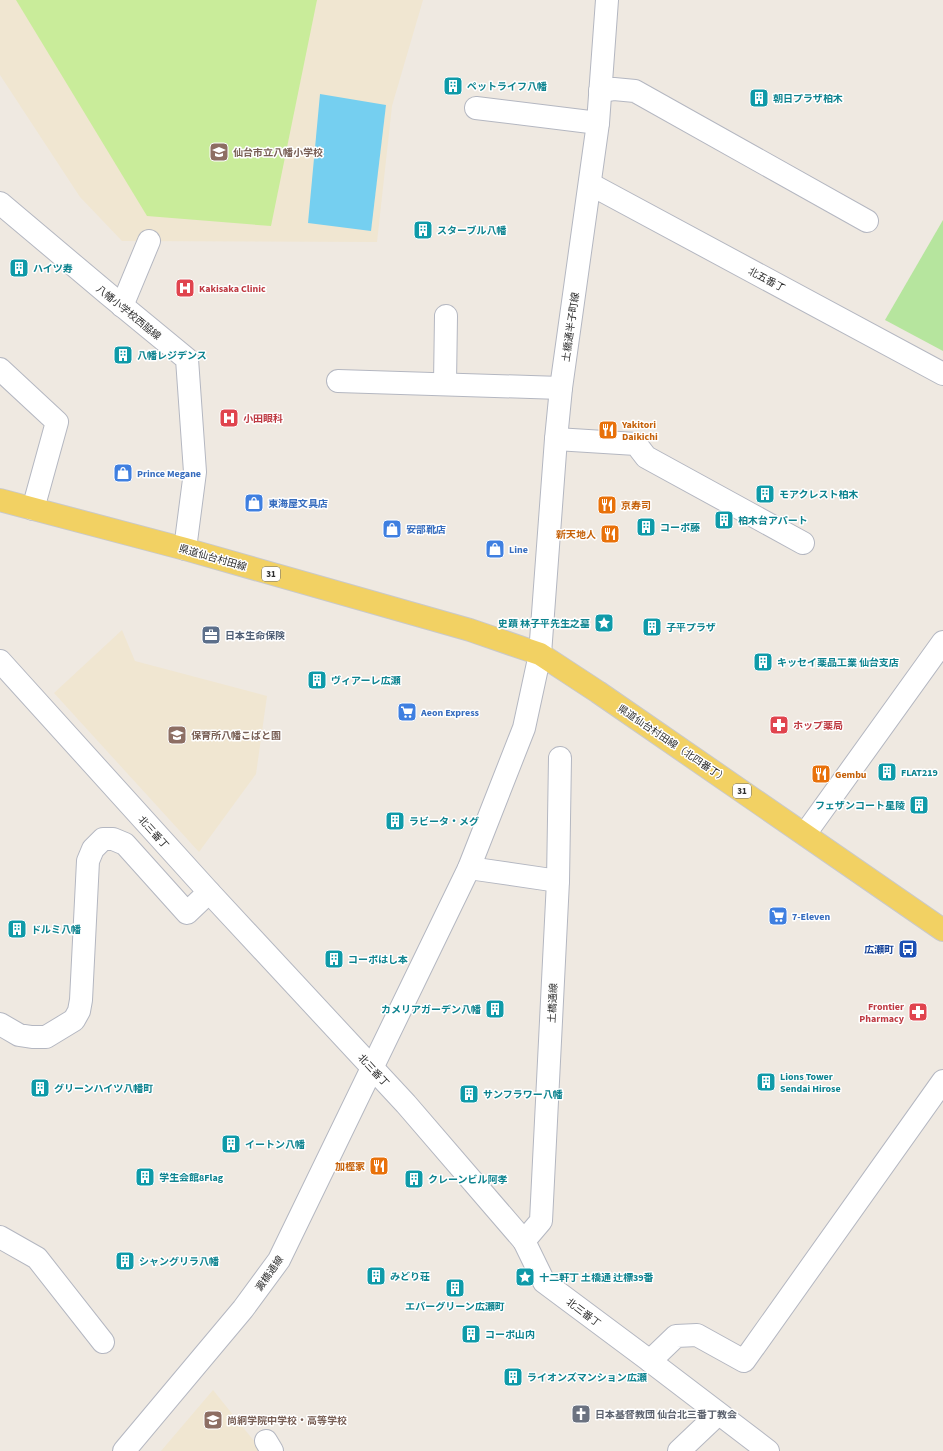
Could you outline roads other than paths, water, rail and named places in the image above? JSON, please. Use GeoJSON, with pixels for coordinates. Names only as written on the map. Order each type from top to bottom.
{"type":"FeatureCollection","features":[{"type":"Feature","properties":{"kind":"main road","name":"県道仙台村田線"},"geometry":{"type":"LineString","coordinates":[[0,500],[185,549],[366,601],[446,622],[540,654]]}},
{"type":"Feature","properties":{"kind":"main road","name":"県道仙台村田線（北四番丁）"},"geometry":{"type":"LineString","coordinates":[[540,654],[598,692],[943,930]]}},
{"type":"Feature","properties":{"kind":"street","name":"土橋通半子町線"},"geometry":{"type":"LineString","coordinates":[[469,868],[524,728],[540,654],[556,439],[598,123],[607,0]]}},
{"type":"Feature","properties":{"kind":"street"},"geometry":{"type":"LineString","coordinates":[[600,91],[614,89],[634,91],[867,221]]}},
{"type":"Feature","properties":{"kind":"street"},"geometry":{"type":"LineString","coordinates":[[476,108],[598,123]]}},
{"type":"Feature","properties":{"kind":"street","name":"北五番丁"},"geometry":{"type":"LineString","coordinates":[[590,184],[943,374]]}},
{"type":"Feature","properties":{"kind":"street","name":"八幡小学校西脇線"},"geometry":{"type":"LineString","coordinates":[[5,215],[122,306],[187,359],[195,472],[185,549]]}},
{"type":"Feature","properties":{"kind":"street"},"geometry":{"type":"LineString","coordinates":[[122,306],[149,241]]}},
{"type":"Feature","properties":{"kind":"street"},"geometry":{"type":"LineString","coordinates":[[445,383],[446,316]]}},
{"type":"Feature","properties":{"kind":"street"},"geometry":{"type":"LineString","coordinates":[[0,369],[57,422],[33,509]]}},
{"type":"Feature","properties":{"kind":"street"},"geometry":{"type":"LineString","coordinates":[[338,381],[445,383],[562,388]]}},
{"type":"Feature","properties":{"kind":"street"},"geometry":{"type":"LineString","coordinates":[[556,439],[636,444],[646,457],[803,543]]}},
{"type":"Feature","properties":{"kind":"street"},"geometry":{"type":"LineString","coordinates":[[805,834],[943,642]]}},
{"type":"Feature","properties":{"kind":"street","name":"北三番丁"},"geometry":{"type":"LineString","coordinates":[[0,661],[209,892],[406,1104],[524,1241],[544,1282],[768,1451]]}},
{"type":"Feature","properties":{"kind":"street","name":"土橋通線"},"geometry":{"type":"LineString","coordinates":[[524,1241],[540,1221],[558,881],[560,758]]}},
{"type":"Feature","properties":{"kind":"street"},"geometry":{"type":"LineString","coordinates":[[0,1024],[19,1035],[46,1037],[74,1020],[79,1011],[81,1000],[88,861],[93,849],[103,839],[113,839],[125,844],[186,913],[209,892]]}},
{"type":"Feature","properties":{"kind":"street"},"geometry":{"type":"LineString","coordinates":[[469,868],[558,881]]}},
{"type":"Feature","properties":{"kind":"street","name":"澱橋通線"},"geometry":{"type":"LineString","coordinates":[[124,1451],[243,1309],[279,1260],[469,868]]}},
{"type":"Feature","properties":{"kind":"street"},"geometry":{"type":"LineString","coordinates":[[650,1361],[676,1336],[697,1335],[744,1361],[943,1081]]}},
{"type":"Feature","properties":{"kind":"street"},"geometry":{"type":"LineString","coordinates":[[0,1237],[37,1258],[104,1342]]}},
{"type":"Feature","properties":{"kind":"street"},"geometry":{"type":"LineString","coordinates":[[679,1451],[718,1414]]}},
{"type":"Feature","properties":{"kind":"water"},"geometry":{"type":"Polygon","coordinates":[[[320,94],[386,105],[371,231],[308,223],[320,94]]]}},
{"type":"Feature","properties":{"kind":"place","name":"ペットライフ八幡"},"geometry":{"type":"Point","coordinates":[453,86]}},
{"type":"Feature","properties":{"kind":"place","name":"朝日プラザ柏木"},"geometry":{"type":"Point","coordinates":[759,98]}},
{"type":"Feature","properties":{"kind":"place","name":"仙台市立八幡小学校"},"geometry":{"type":"Point","coordinates":[219,152]}},
{"type":"Feature","properties":{"kind":"place","name":"スターブル八幡"},"geometry":{"type":"Point","coordinates":[423,230]}},
{"type":"Feature","properties":{"kind":"place","name":"ハイツ寿"},"geometry":{"type":"Point","coordinates":[19,268]}},
{"type":"Feature","properties":{"kind":"place","name":"Kakisaka Clinic"},"geometry":{"type":"Point","coordinates":[185,288]}},
{"type":"Feature","properties":{"kind":"place","name":"八幡レジデンス"},"geometry":{"type":"Point","coordinates":[123,355]}},
{"type":"Feature","properties":{"kind":"place","name":"小田眼科"},"geometry":{"type":"Point","coordinates":[229,418]}},
{"type":"Feature","properties":{"kind":"place","name":"Yakitori Daikichi"},"geometry":{"type":"Point","coordinates":[608,430]}},
{"type":"Feature","properties":{"kind":"place","name":"Prince Megane"},"geometry":{"type":"Point","coordinates":[123,473]}},
{"type":"Feature","properties":{"kind":"place","name":"モアクレスト柏木"},"geometry":{"type":"Point","coordinates":[765,494]}},
{"type":"Feature","properties":{"kind":"place","name":"東海屋文具店"},"geometry":{"type":"Point","coordinates":[254,503]}},
{"type":"Feature","properties":{"kind":"place","name":"京寿司"},"geometry":{"type":"Point","coordinates":[607,505]}},
{"type":"Feature","properties":{"kind":"place","name":"柏木台アパート"},"geometry":{"type":"Point","coordinates":[724,520]}},
{"type":"Feature","properties":{"kind":"place","name":"コーポ藤"},"geometry":{"type":"Point","coordinates":[646,527]}},
{"type":"Feature","properties":{"kind":"place","name":"安部靴店"},"geometry":{"type":"Point","coordinates":[392,529]}},
{"type":"Feature","properties":{"kind":"place","name":"新天地人"},"geometry":{"type":"Point","coordinates":[610,534]}},
{"type":"Feature","properties":{"kind":"place","name":"Line"},"geometry":{"type":"Point","coordinates":[495,549]}},
{"type":"Feature","properties":{"kind":"place","name":"史蹟 林子平先生之墓"},"geometry":{"type":"Point","coordinates":[604,623]}},
{"type":"Feature","properties":{"kind":"place","name":"子平プラザ"},"geometry":{"type":"Point","coordinates":[652,627]}},
{"type":"Feature","properties":{"kind":"place","name":"日本生命保険"},"geometry":{"type":"Point","coordinates":[211,635]}},
{"type":"Feature","properties":{"kind":"place","name":"キッセイ薬品工業 仙台支店"},"geometry":{"type":"Point","coordinates":[763,662]}},
{"type":"Feature","properties":{"kind":"place","name":"ヴィアーレ広瀬"},"geometry":{"type":"Point","coordinates":[317,680]}},
{"type":"Feature","properties":{"kind":"place","name":"Aeon Express"},"geometry":{"type":"Point","coordinates":[407,712]}},
{"type":"Feature","properties":{"kind":"place","name":"ホップ薬局"},"geometry":{"type":"Point","coordinates":[779,725]}},
{"type":"Feature","properties":{"kind":"place","name":"保育所八幡こばと園"},"geometry":{"type":"Point","coordinates":[177,735]}},
{"type":"Feature","properties":{"kind":"place","name":"FLAT219"},"geometry":{"type":"Point","coordinates":[887,772]}},
{"type":"Feature","properties":{"kind":"place","name":"Gembu"},"geometry":{"type":"Point","coordinates":[821,774]}},
{"type":"Feature","properties":{"kind":"place","name":"フェザンコート星陵"},"geometry":{"type":"Point","coordinates":[919,805]}},
{"type":"Feature","properties":{"kind":"place","name":"ラビータ・メグ"},"geometry":{"type":"Point","coordinates":[395,821]}},
{"type":"Feature","properties":{"kind":"place","name":"7-Eleven"},"geometry":{"type":"Point","coordinates":[778,916]}},
{"type":"Feature","properties":{"kind":"place","name":"ドルミ八幡"},"geometry":{"type":"Point","coordinates":[17,929]}},
{"type":"Feature","properties":{"kind":"place","name":"広瀬町"},"geometry":{"type":"Point","coordinates":[908,949]}},
{"type":"Feature","properties":{"kind":"place","name":"コーポはし本"},"geometry":{"type":"Point","coordinates":[334,959]}},
{"type":"Feature","properties":{"kind":"place","name":"カメリアガーデン八幡"},"geometry":{"type":"Point","coordinates":[495,1009]}},
{"type":"Feature","properties":{"kind":"place","name":"Frontier Pharmacy"},"geometry":{"type":"Point","coordinates":[918,1012]}},
{"type":"Feature","properties":{"kind":"place","name":"Lions Tower Sendai Hirose"},"geometry":{"type":"Point","coordinates":[766,1082]}},
{"type":"Feature","properties":{"kind":"place","name":"グリーンハイツ八幡町"},"geometry":{"type":"Point","coordinates":[40,1088]}},
{"type":"Feature","properties":{"kind":"place","name":"サンフラワー八幡"},"geometry":{"type":"Point","coordinates":[469,1094]}},
{"type":"Feature","properties":{"kind":"place","name":"イートン八幡"},"geometry":{"type":"Point","coordinates":[231,1144]}},
{"type":"Feature","properties":{"kind":"place","name":"加樫家"},"geometry":{"type":"Point","coordinates":[379,1166]}},
{"type":"Feature","properties":{"kind":"place","name":"学生会館8Flag"},"geometry":{"type":"Point","coordinates":[145,1177]}},
{"type":"Feature","properties":{"kind":"place","name":"クレーンビル阿孝"},"geometry":{"type":"Point","coordinates":[414,1179]}},
{"type":"Feature","properties":{"kind":"place","name":"シャングリラ八幡"},"geometry":{"type":"Point","coordinates":[125,1261]}},
{"type":"Feature","properties":{"kind":"place","name":"みどり荘"},"geometry":{"type":"Point","coordinates":[376,1276]}},
{"type":"Feature","properties":{"kind":"place","name":"十二軒丁 土橋通 辻標39番"},"geometry":{"type":"Point","coordinates":[525,1277]}},
{"type":"Feature","properties":{"kind":"place","name":"エバーグリーン広瀬町"},"geometry":{"type":"Point","coordinates":[455,1288]}},
{"type":"Feature","properties":{"kind":"place","name":"コーポ山内"},"geometry":{"type":"Point","coordinates":[471,1334]}},
{"type":"Feature","properties":{"kind":"place","name":"ライオンズマンション広瀬"},"geometry":{"type":"Point","coordinates":[513,1377]}},
{"type":"Feature","properties":{"kind":"place","name":"日本基督教団 仙台北三番丁教会"},"geometry":{"type":"Point","coordinates":[581,1414]}},
{"type":"Feature","properties":{"kind":"place","name":"尚絅学院中学校・高等学校"},"geometry":{"type":"Point","coordinates":[213,1420]}}]}
